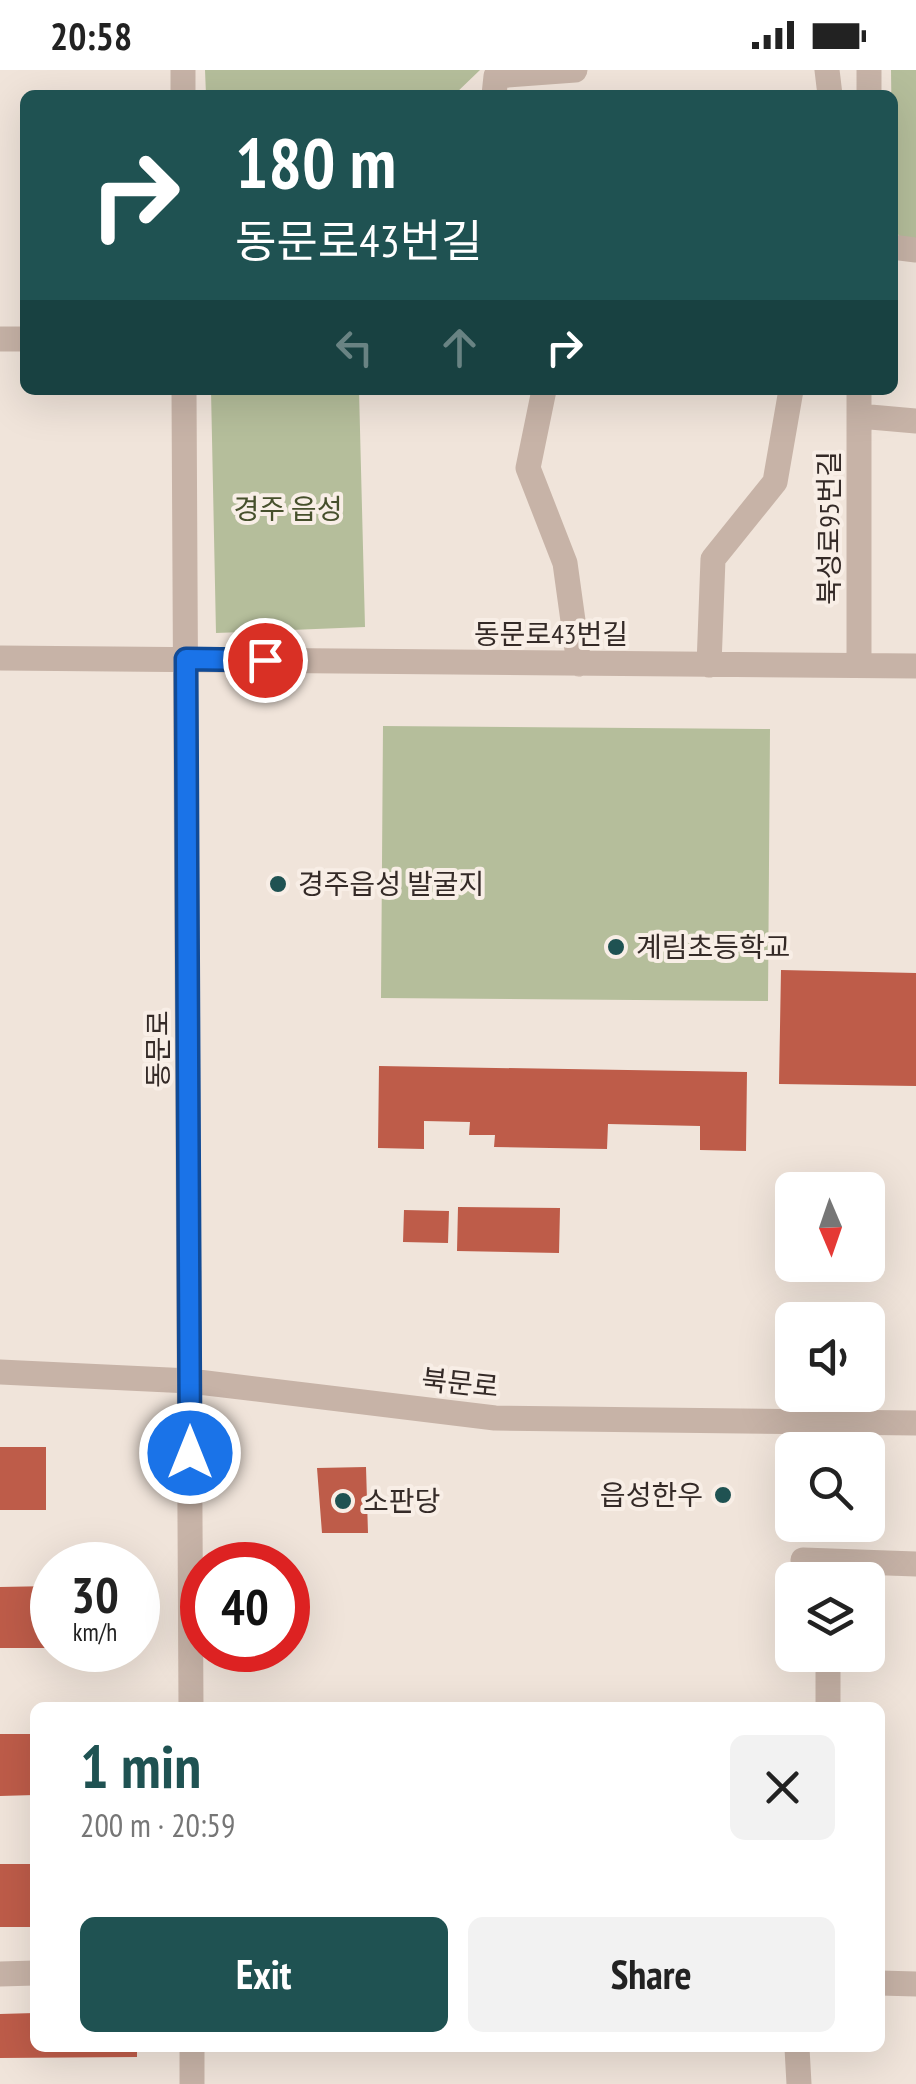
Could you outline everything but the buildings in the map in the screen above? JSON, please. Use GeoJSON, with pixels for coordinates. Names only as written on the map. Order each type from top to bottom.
{"type":"FeatureCollection","features":[{"type":"Feature","properties":{"kind":"street"},"geometry":{"type":"LineString","coordinates":[[495,90],[496,76],[575,70]]}},
{"type":"Feature","properties":{"kind":"street","name":"동문로"},"geometry":{"type":"LineString","coordinates":[[184,395],[191,1702]]}},
{"type":"Feature","properties":{"kind":"street"},"geometry":{"type":"LineString","coordinates":[[543,395],[528,468],[565,563],[579,664]]}},
{"type":"Feature","properties":{"kind":"street"},"geometry":{"type":"LineString","coordinates":[[709,664],[713,559],[775,482],[791,395]]}},
{"type":"Feature","properties":{"kind":"street"},"geometry":{"type":"LineString","coordinates":[[859,403],[916,421]]}},
{"type":"Feature","properties":{"kind":"street","name":"북성로95번길"},"geometry":{"type":"LineString","coordinates":[[859,403],[859,665]]}},
{"type":"Feature","properties":{"kind":"street","name":"동문로43번길"},"geometry":{"type":"LineString","coordinates":[[0,658],[916,666]]}},
{"type":"Feature","properties":{"kind":"street","name":"북문로"},"geometry":{"type":"LineString","coordinates":[[0,1372],[190,1380],[494,1418],[915,1426]]}},
{"type":"Feature","properties":{"kind":"street"},"geometry":{"type":"LineString","coordinates":[[803,1562],[860,1562]]}},
{"type":"Feature","properties":{"kind":"street"},"geometry":{"type":"LineString","coordinates":[[885,1563],[916,1564]]}},
{"type":"Feature","properties":{"kind":"street"},"geometry":{"type":"LineString","coordinates":[[828,1672],[828,1702]]}},
{"type":"Feature","properties":{"kind":"street"},"geometry":{"type":"LineString","coordinates":[[0,1974],[30,1974]]}},
{"type":"Feature","properties":{"kind":"street"},"geometry":{"type":"LineString","coordinates":[[885,1983],[916,1984]]}},
{"type":"Feature","properties":{"kind":"street"},"geometry":{"type":"LineString","coordinates":[[192,2052],[192,2084]]}},
{"type":"Feature","properties":{"kind":"street"},"geometry":{"type":"LineString","coordinates":[[797,2052],[798,2084]]}},
{"type":"Feature","properties":{"kind":"green space"},"geometry":{"type":"Polygon","coordinates":[[[205,70],[480,70],[459,90],[206,90],[205,70]]]}},
{"type":"Feature","properties":{"kind":"green space"},"geometry":{"type":"Polygon","coordinates":[[[891,70],[916,70],[916,239],[898,234],[898,90],[891,90],[891,70]]]}},
{"type":"Feature","properties":{"kind":"green space","name":"경주 읍성"},"geometry":{"type":"Polygon","coordinates":[[[211,395],[359,395],[365,627],[216,633],[211,395]]]}},
{"type":"Feature","properties":{"kind":"green space"},"geometry":{"type":"Polygon","coordinates":[[[383,726],[770,729],[768,1001],[381,998],[383,726]]]}},
{"type":"Feature","properties":{"kind":"place","name":"경주읍성 발굴지"},"geometry":{"type":"Point","coordinates":[278,884]}},
{"type":"Feature","properties":{"kind":"place","name":"계림초등학교"},"geometry":{"type":"Point","coordinates":[616,947]}},
{"type":"Feature","properties":{"kind":"place","name":"읍성한우"},"geometry":{"type":"Point","coordinates":[723,1495]}},
{"type":"Feature","properties":{"kind":"place","name":"소판당"},"geometry":{"type":"Point","coordinates":[343,1501]}},
{"type":"Feature","properties":{"kind":"route"},"geometry":{"type":"LineString","coordinates":[[190,1453],[186,659],[265,660]]}}]}
